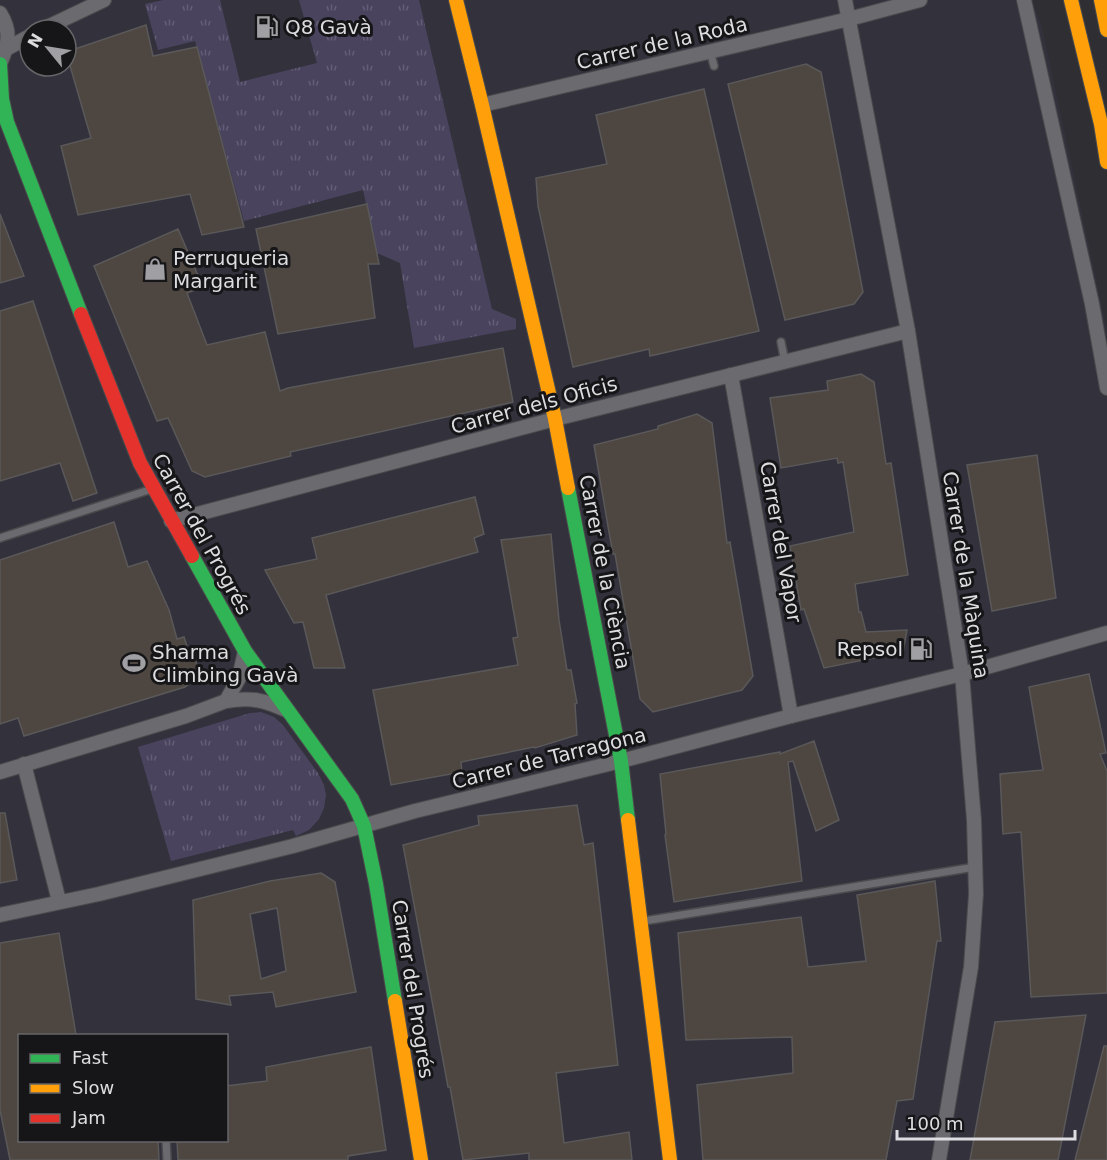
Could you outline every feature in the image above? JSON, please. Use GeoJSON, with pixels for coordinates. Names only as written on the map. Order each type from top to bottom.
{"type":"FeatureCollection","features":[{"type":"Feature","properties":{"kind":"main road","name":"Carrer de la Ciència"},"geometry":{"type":"LineString","coordinates":[[456,0],[555,419],[621,761],[670,1160]]}},
{"type":"Feature","properties":{"kind":"main road"},"geometry":{"type":"LineString","coordinates":[[1071,0],[1101,124],[1107,162]]}},
{"type":"Feature","properties":{"kind":"main road"},"geometry":{"type":"LineString","coordinates":[[1101,0],[1107,30]]}},
{"type":"Feature","properties":{"kind":"main road","name":"Carrer del Progrés"},"geometry":{"type":"LineString","coordinates":[[0,64],[4,117],[140,463],[245,651],[352,799],[364,826],[376,884],[421,1160]]}},
{"type":"Feature","properties":{"kind":"street"},"geometry":{"type":"LineString","coordinates":[[66,18],[104,0]]}},
{"type":"Feature","properties":{"kind":"street","name":"Carrer de la Màquina"},"geometry":{"type":"LineString","coordinates":[[844,0],[908,331],[962,674],[974,820],[976,894],[971,967],[939,1160]]}},
{"type":"Feature","properties":{"kind":"street","name":"Carrer de la Roda"},"geometry":{"type":"LineString","coordinates":[[482,105],[849,19],[920,0]]}},
{"type":"Feature","properties":{"kind":"street"},"geometry":{"type":"LineString","coordinates":[[1024,0],[1092,304],[1107,388]]}},
{"type":"Feature","properties":{"kind":"street"},"geometry":{"type":"LineString","coordinates":[[0,13],[6,24],[8,35],[0,64]]}},
{"type":"Feature","properties":{"kind":"street"},"geometry":{"type":"LineString","coordinates":[[6,49],[18,42]]}},
{"type":"Feature","properties":{"kind":"street","name":"Carrer dels Oficis"},"geometry":{"type":"LineString","coordinates":[[171,521],[555,419],[908,331]]}},
{"type":"Feature","properties":{"kind":"street","name":"Carrer del Vapor"},"geometry":{"type":"LineString","coordinates":[[731,375],[792,716]]}},
{"type":"Feature","properties":{"kind":"street","name":"Carrer de Tarragona"},"geometry":{"type":"LineString","coordinates":[[0,915],[99,894],[293,846],[415,811],[962,674],[1107,633]]}},
{"type":"Feature","properties":{"kind":"street"},"geometry":{"type":"LineString","coordinates":[[226,701],[239,678],[245,651]]}},
{"type":"Feature","properties":{"kind":"street"},"geometry":{"type":"LineString","coordinates":[[0,772],[186,716],[226,701],[248,698],[261,700],[289,711]]}},
{"type":"Feature","properties":{"kind":"street"},"geometry":{"type":"LineString","coordinates":[[24,764],[59,902]]}},
{"type":"Feature","properties":{"kind":"lane"},"geometry":{"type":"LineString","coordinates":[[710,51],[714,66]]}},
{"type":"Feature","properties":{"kind":"lane"},"geometry":{"type":"LineString","coordinates":[[781,342],[785,362]]}},
{"type":"Feature","properties":{"kind":"lane"},"geometry":{"type":"LineString","coordinates":[[0,537],[153,488]]}},
{"type":"Feature","properties":{"kind":"lane"},"geometry":{"type":"LineString","coordinates":[[641,921],[975,867]]}},
{"type":"Feature","properties":{"kind":"lane"},"geometry":{"type":"LineString","coordinates":[[166,1142],[167,1160]]}},
{"type":"Feature","properties":{"kind":"shaded area"},"geometry":{"type":"Polygon","coordinates":[[[0,0],[1032,0],[1042,27],[1107,330],[1107,1160],[0,1160],[0,0]]]}},
{"type":"Feature","properties":{"kind":"green space"},"geometry":{"type":"Polygon","coordinates":[[[163,0],[220,0],[240,82],[317,63],[299,0],[419,0],[492,309],[516,319],[516,329],[414,348],[400,263],[377,253],[363,190],[244,221],[195,41],[158,50],[145,4],[163,0]]]}},
{"type":"Feature","properties":{"kind":"green space"},"geometry":{"type":"Polygon","coordinates":[[[261,712],[274,717],[283,725],[318,773],[326,795],[319,819],[309,830],[296,836],[293,830],[171,861],[138,747],[250,713],[261,712]]]}},
{"type":"Feature","properties":{"kind":"building"},"geometry":{"type":"Polygon","coordinates":[[[146,25],[153,56],[197,47],[244,227],[202,235],[190,194],[78,215],[61,146],[91,138],[74,78],[78,78],[78,48],[146,25]]]}},
{"type":"Feature","properties":{"kind":"building"},"geometry":{"type":"Polygon","coordinates":[[[806,64],[821,72],[863,292],[854,304],[785,320],[728,84],[806,64]]]}},
{"type":"Feature","properties":{"kind":"building"},"geometry":{"type":"Polygon","coordinates":[[[704,89],[759,331],[650,356],[649,349],[573,367],[538,206],[536,178],[607,164],[596,115],[704,89]]]}},
{"type":"Feature","properties":{"kind":"building"},"geometry":{"type":"Polygon","coordinates":[[[367,204],[379,264],[368,264],[375,318],[278,334],[256,229],[367,204]]]}},
{"type":"Feature","properties":{"kind":"building"},"geometry":{"type":"Polygon","coordinates":[[[0,214],[24,276],[0,283],[0,214]]]}},
{"type":"Feature","properties":{"kind":"building"},"geometry":{"type":"Polygon","coordinates":[[[178,229],[203,287],[187,293],[207,345],[265,332],[280,391],[503,348],[513,402],[290,452],[291,456],[205,477],[192,471],[168,418],[157,421],[94,266],[178,229]]]}},
{"type":"Feature","properties":{"kind":"building"},"geometry":{"type":"Polygon","coordinates":[[[33,301],[97,493],[73,501],[60,463],[0,481],[0,311],[33,301]]]}},
{"type":"Feature","properties":{"kind":"building"},"geometry":{"type":"Polygon","coordinates":[[[861,374],[874,382],[886,464],[891,463],[908,575],[855,584],[859,612],[861,612],[866,632],[907,630],[903,652],[824,668],[804,609],[801,610],[790,546],[854,532],[843,462],[838,463],[837,458],[781,468],[770,398],[828,390],[827,381],[861,374]]]}},
{"type":"Feature","properties":{"kind":"building"},"geometry":{"type":"Polygon","coordinates":[[[697,414],[712,423],[727,543],[730,542],[753,676],[742,690],[653,712],[640,699],[594,445],[658,429],[658,426],[697,414]]]}},
{"type":"Feature","properties":{"kind":"building"},"geometry":{"type":"Polygon","coordinates":[[[1037,455],[1056,598],[992,611],[967,465],[1037,455]]]}},
{"type":"Feature","properties":{"kind":"building"},"geometry":{"type":"Polygon","coordinates":[[[475,497],[484,534],[474,538],[478,552],[326,595],[345,668],[314,668],[303,622],[294,623],[265,570],[317,559],[312,538],[475,497]]]}},
{"type":"Feature","properties":{"kind":"building"},"geometry":{"type":"Polygon","coordinates":[[[114,522],[128,567],[147,561],[169,610],[177,639],[184,637],[188,649],[192,648],[200,676],[185,687],[24,736],[18,718],[0,724],[0,560],[114,522]]]}},
{"type":"Feature","properties":{"kind":"building"},"geometry":{"type":"Polygon","coordinates":[[[551,534],[559,620],[567,670],[571,670],[577,703],[575,704],[577,735],[535,748],[461,762],[462,772],[391,785],[373,690],[518,665],[513,638],[518,637],[501,540],[551,534]]]}},
{"type":"Feature","properties":{"kind":"building"},"geometry":{"type":"Polygon","coordinates":[[[1089,674],[1106,753],[1100,754],[1107,771],[1107,993],[1031,997],[1021,832],[1003,834],[1000,774],[1043,770],[1029,687],[1089,674]]]}},
{"type":"Feature","properties":{"kind":"building"},"geometry":{"type":"Polygon","coordinates":[[[814,741],[839,820],[816,831],[793,761],[788,762],[802,881],[674,902],[660,774],[780,752],[780,754],[814,741]]]}},
{"type":"Feature","properties":{"kind":"building"},"geometry":{"type":"Polygon","coordinates":[[[577,805],[584,845],[593,843],[618,1065],[556,1073],[564,1143],[629,1132],[632,1160],[529,1160],[529,1153],[463,1160],[403,845],[479,825],[478,816],[577,805]]]}},
{"type":"Feature","properties":{"kind":"building"},"geometry":{"type":"Polygon","coordinates":[[[0,813],[5,813],[17,880],[0,883],[0,813]]]}},
{"type":"Feature","properties":{"kind":"building"},"geometry":{"type":"Polygon","coordinates":[[[321,873],[335,882],[356,992],[276,1007],[273,992],[229,996],[231,1005],[196,999],[193,900],[270,881],[321,873]],[[277,908],[250,914],[261,979],[286,971],[277,908]]]}},
{"type":"Feature","properties":{"kind":"building"},"geometry":{"type":"Polygon","coordinates":[[[935,881],[941,941],[937,941],[913,1099],[897,1101],[886,1160],[703,1160],[697,1085],[793,1073],[792,1037],[686,1040],[678,933],[801,917],[808,967],[866,961],[857,895],[935,881]]]}},
{"type":"Feature","properties":{"kind":"building"},"geometry":{"type":"Polygon","coordinates":[[[59,933],[76,1034],[18,1034],[18,1142],[158,1142],[159,1160],[10,1160],[0,1110],[0,943],[59,933]]]}},
{"type":"Feature","properties":{"kind":"building"},"geometry":{"type":"Polygon","coordinates":[[[1086,1015],[1058,1160],[970,1160],[995,1022],[1086,1015]]]}},
{"type":"Feature","properties":{"kind":"building"},"geometry":{"type":"Polygon","coordinates":[[[1104,1046],[1107,1046],[1107,1160],[1075,1160],[1104,1046]]]}},
{"type":"Feature","properties":{"kind":"building"},"geometry":{"type":"Polygon","coordinates":[[[371,1047],[386,1150],[348,1156],[348,1160],[178,1160],[177,1142],[228,1142],[228,1086],[267,1081],[266,1067],[371,1047]]]}},
{"type":"Feature","properties":{"kind":"traffic: fast"},"geometry":{"type":"LineString","coordinates":[[0,64],[2,99],[7,122],[81,314]]}},
{"type":"Feature","properties":{"kind":"traffic: fast"},"geometry":{"type":"LineString","coordinates":[[568,488],[621,761],[628,820]]}},
{"type":"Feature","properties":{"kind":"traffic: fast"},"geometry":{"type":"LineString","coordinates":[[192,556],[245,651],[352,799],[364,826],[395,1001]]}},
{"type":"Feature","properties":{"kind":"traffic: slow"},"geometry":{"type":"LineString","coordinates":[[456,0],[555,419],[568,488]]}},
{"type":"Feature","properties":{"kind":"traffic: slow"},"geometry":{"type":"LineString","coordinates":[[1071,0],[1101,124],[1107,162]]}},
{"type":"Feature","properties":{"kind":"traffic: slow"},"geometry":{"type":"LineString","coordinates":[[1101,0],[1107,30]]}},
{"type":"Feature","properties":{"kind":"traffic: slow"},"geometry":{"type":"LineString","coordinates":[[628,820],[670,1160]]}},
{"type":"Feature","properties":{"kind":"traffic: slow"},"geometry":{"type":"LineString","coordinates":[[395,1001],[421,1160]]}},
{"type":"Feature","properties":{"kind":"traffic: jam"},"geometry":{"type":"LineString","coordinates":[[81,314],[140,463],[192,556]]}},
{"type":"Feature","properties":{"kind":"place","name":"Q8 Gavà"},"geometry":{"type":"Point","coordinates":[267,27]}},
{"type":"Feature","properties":{"kind":"place","name":"Perruqueria Margarit"},"geometry":{"type":"Point","coordinates":[155,269]}},
{"type":"Feature","properties":{"kind":"place","name":"Repsol"},"geometry":{"type":"Point","coordinates":[921,649]}},
{"type":"Feature","properties":{"kind":"place","name":"Sharma Climbing Gavà"},"geometry":{"type":"Point","coordinates":[134,663]}}]}
